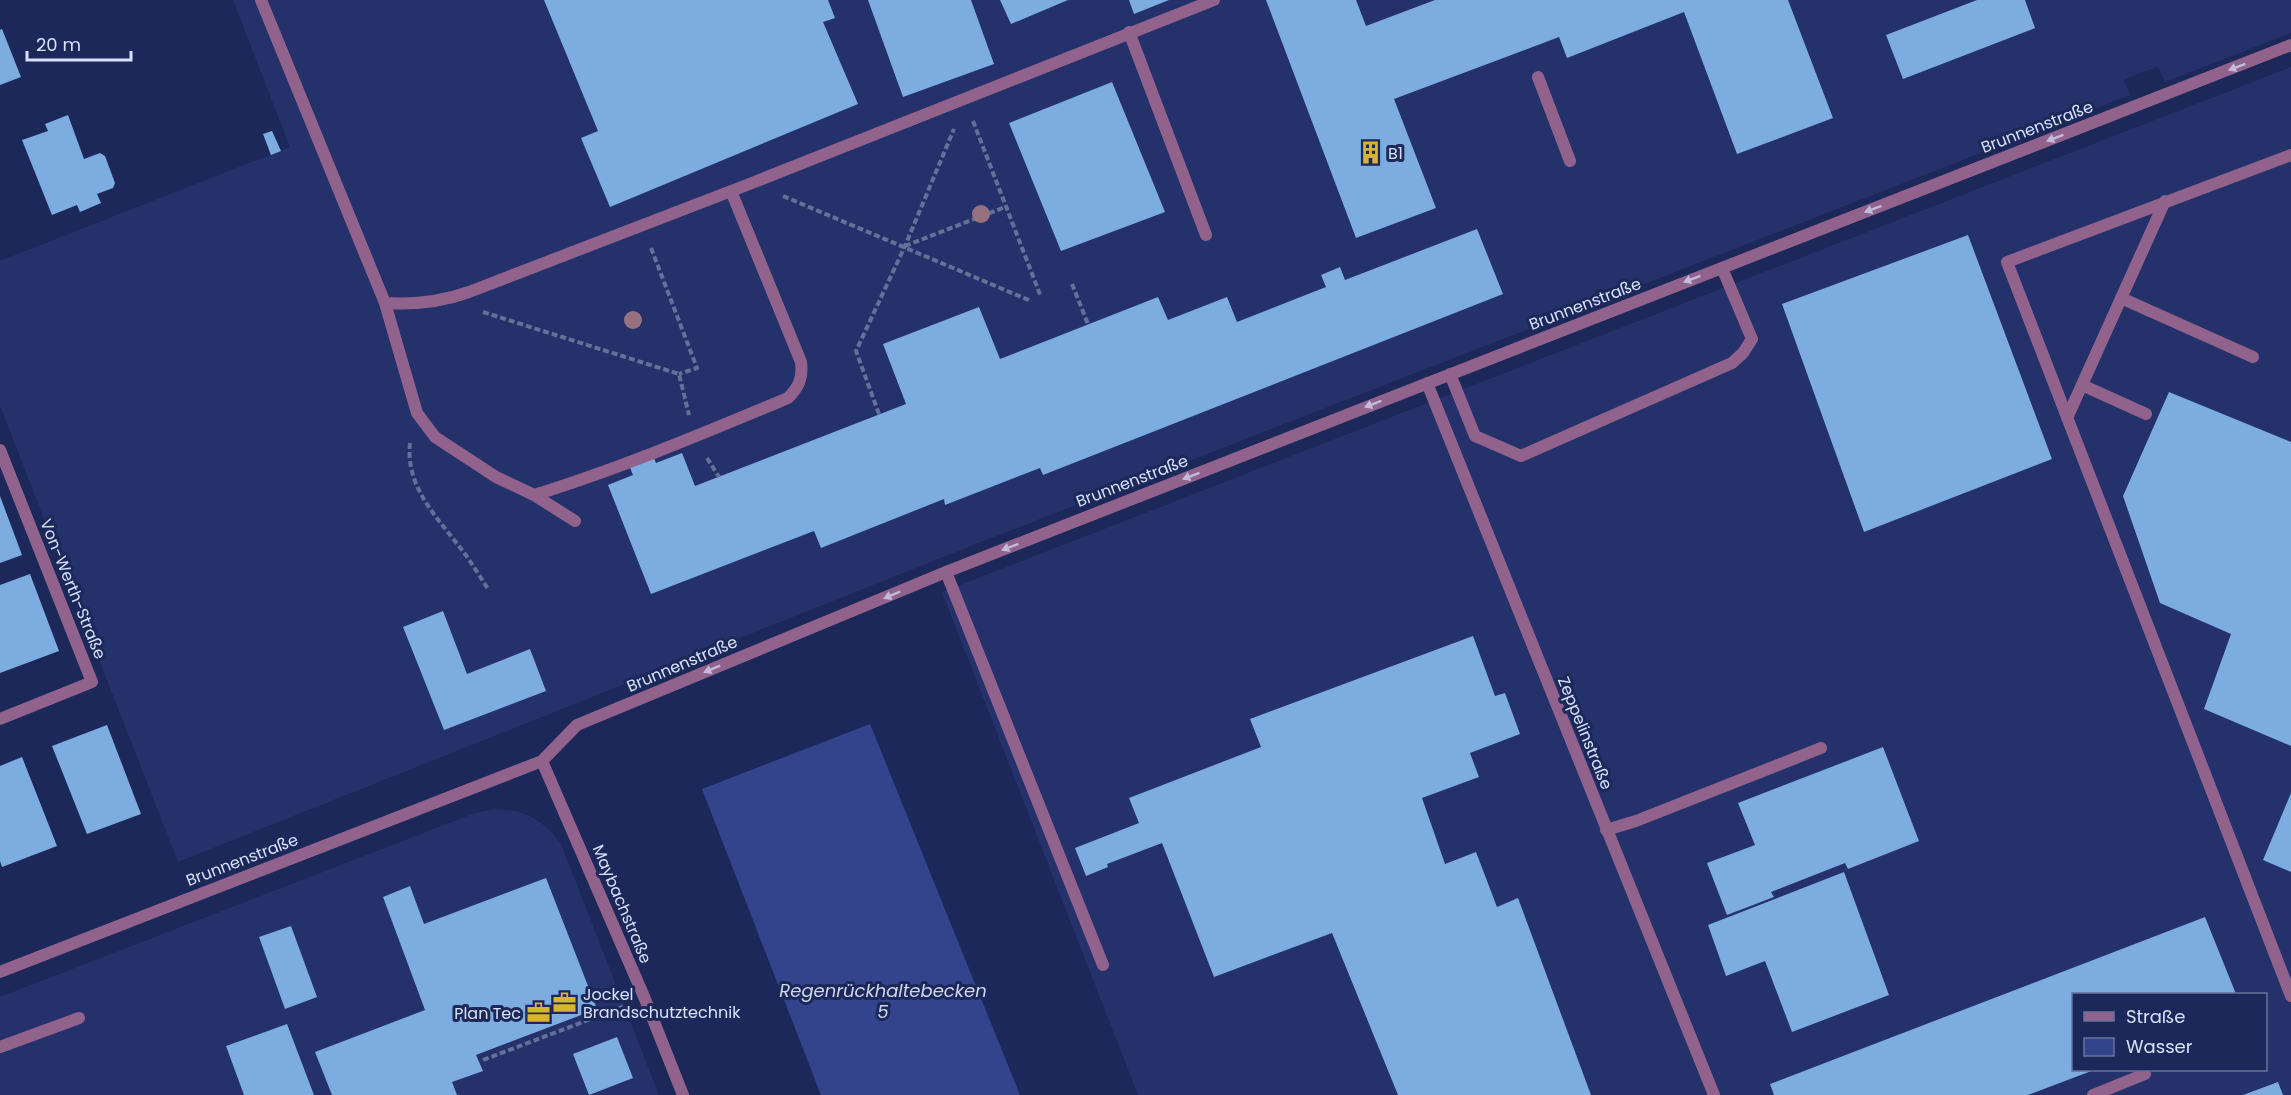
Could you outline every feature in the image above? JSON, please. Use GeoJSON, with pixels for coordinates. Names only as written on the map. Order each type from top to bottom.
{"type":"FeatureCollection","features":[{"type":"Feature","properties":{"kind":"street"},"geometry":{"type":"LineString","coordinates":[[261,0],[386,303],[417,413],[435,437],[496,477],[534,495],[576,521]]}},
{"type":"Feature","properties":{"kind":"street"},"geometry":{"type":"LineString","coordinates":[[386,303],[415,305],[446,301],[1214,0]]}},
{"type":"Feature","properties":{"kind":"street"},"geometry":{"type":"LineString","coordinates":[[1129,32],[1206,236]]}},
{"type":"Feature","properties":{"kind":"street","name":"Brunnenstraße"},"geometry":{"type":"LineString","coordinates":[[0,972],[542,761],[577,726],[946,572],[2291,45]]}},
{"type":"Feature","properties":{"kind":"street"},"geometry":{"type":"LineString","coordinates":[[1538,77],[1570,160]]}},
{"type":"Feature","properties":{"kind":"street"},"geometry":{"type":"LineString","coordinates":[[2291,155],[2007,262],[2291,996]]}},
{"type":"Feature","properties":{"kind":"street"},"geometry":{"type":"LineString","coordinates":[[534,495],[585,479],[694,437],[788,398],[797,389],[803,376],[801,362],[731,191]]}},
{"type":"Feature","properties":{"kind":"street"},"geometry":{"type":"LineString","coordinates":[[2067,418],[2165,201]]}},
{"type":"Feature","properties":{"kind":"street"},"geometry":{"type":"LineString","coordinates":[[1450,374],[1475,436],[1521,456],[1732,363],[1743,353],[1752,339],[1722,268]]}},
{"type":"Feature","properties":{"kind":"street"},"geometry":{"type":"LineString","coordinates":[[2121,298],[2253,357]]}},
{"type":"Feature","properties":{"kind":"street","name":"Zeppelinstraße"},"geometry":{"type":"LineString","coordinates":[[1427,383],[1714,1095]]}},
{"type":"Feature","properties":{"kind":"street"},"geometry":{"type":"LineString","coordinates":[[2082,385],[2146,414]]}},
{"type":"Feature","properties":{"kind":"street","name":"Von-Werth-Straße"},"geometry":{"type":"LineString","coordinates":[[0,450],[92,682],[0,719]]}},
{"type":"Feature","properties":{"kind":"street"},"geometry":{"type":"LineString","coordinates":[[946,572],[1103,965]]}},
{"type":"Feature","properties":{"kind":"street"},"geometry":{"type":"LineString","coordinates":[[1606,830],[1636,821],[1821,748]]}},
{"type":"Feature","properties":{"kind":"street","name":"Maybachstraße"},"geometry":{"type":"LineString","coordinates":[[542,761],[645,999],[683,1095]]}},
{"type":"Feature","properties":{"kind":"street"},"geometry":{"type":"LineString","coordinates":[[0,1047],[79,1018]]}},
{"type":"Feature","properties":{"kind":"street"},"geometry":{"type":"LineString","coordinates":[[2093,1095],[2145,1074]]}},
{"type":"Feature","properties":{"kind":"path"},"geometry":{"type":"LineString","coordinates":[[964,98],[1041,297]]}},
{"type":"Feature","properties":{"kind":"path"},"geometry":{"type":"LineString","coordinates":[[964,123],[973,120]]}},
{"type":"Feature","properties":{"kind":"path"},"geometry":{"type":"LineString","coordinates":[[879,414],[856,351],[905,246],[955,126]]}},
{"type":"Feature","properties":{"kind":"path"},"geometry":{"type":"LineString","coordinates":[[752,183],[1030,301]]}},
{"type":"Feature","properties":{"kind":"path"},"geometry":{"type":"LineString","coordinates":[[905,246],[1005,207]]}},
{"type":"Feature","properties":{"kind":"path"},"geometry":{"type":"LineString","coordinates":[[469,292],[482,312],[679,374],[697,368],[642,225]]}},
{"type":"Feature","properties":{"kind":"path"},"geometry":{"type":"LineString","coordinates":[[1072,284],[1088,324]]}},
{"type":"Feature","properties":{"kind":"path"},"geometry":{"type":"LineString","coordinates":[[679,374],[694,437],[719,477]]}},
{"type":"Feature","properties":{"kind":"path"},"geometry":{"type":"LineString","coordinates":[[417,413],[409,446],[411,465],[419,492],[430,511],[466,554],[488,590]]}},
{"type":"Feature","properties":{"kind":"path"},"geometry":{"type":"LineString","coordinates":[[483,1060],[645,999]]}},
{"type":"Feature","properties":{"kind":"shaded area"},"geometry":{"type":"Polygon","coordinates":[[[233,0],[2291,0],[2291,33],[2165,82],[2158,67],[2140,73],[2124,80],[2130,95],[981,542],[178,862],[0,406],[0,261],[290,147],[233,0]]]}},
{"type":"Feature","properties":{"kind":"shaded area"},"geometry":{"type":"Polygon","coordinates":[[[2291,67],[2291,1095],[1138,1095],[942,592],[2291,67]]]}},
{"type":"Feature","properties":{"kind":"shaded area"},"geometry":{"type":"Polygon","coordinates":[[[494,809],[517,811],[532,817],[548,828],[561,844],[659,1095],[0,1095],[0,997],[475,813],[494,809]]]}},
{"type":"Feature","properties":{"kind":"water","name":"Regenrückhaltebecken 5"},"geometry":{"type":"Polygon","coordinates":[[[870,724],[1020,1095],[821,1095],[702,789],[870,724]]]}},
{"type":"Feature","properties":{"kind":"building"},"geometry":{"type":"Polygon","coordinates":[[[544,0],[828,0],[835,18],[823,22],[858,104],[610,207],[581,138],[598,131],[544,0]]]}},
{"type":"Feature","properties":{"kind":"building"},"geometry":{"type":"Polygon","coordinates":[[[868,0],[971,0],[994,64],[903,97],[868,0]]]}},
{"type":"Feature","properties":{"kind":"building"},"geometry":{"type":"Polygon","coordinates":[[[1000,0],[1068,0],[1011,24],[1000,0]]]}},
{"type":"Feature","properties":{"kind":"building"},"geometry":{"type":"Polygon","coordinates":[[[1129,0],[1169,0],[1134,14],[1129,0]]]}},
{"type":"Feature","properties":{"kind":"building","name":"B1"},"geometry":{"type":"Polygon","coordinates":[[[1266,0],[1356,0],[1366,26],[1435,0],[1788,0],[1833,118],[1737,154],[1684,12],[1567,58],[1559,37],[1394,99],[1436,208],[1356,238],[1266,0]]]}},
{"type":"Feature","properties":{"kind":"building"},"geometry":{"type":"Polygon","coordinates":[[[1977,0],[2025,0],[2035,28],[1903,79],[1886,35],[1977,0]]]}},
{"type":"Feature","properties":{"kind":"building"},"geometry":{"type":"Polygon","coordinates":[[[2,29],[21,77],[0,85],[0,30],[2,29]]]}},
{"type":"Feature","properties":{"kind":"building"},"geometry":{"type":"Polygon","coordinates":[[[1112,82],[1165,212],[1061,251],[1009,123],[1112,82]]]}},
{"type":"Feature","properties":{"kind":"building"},"geometry":{"type":"Polygon","coordinates":[[[68,115],[84,159],[100,153],[105,156],[115,183],[113,188],[97,194],[101,203],[80,212],[77,205],[52,215],[22,140],[48,131],[45,124],[68,115]]]}},
{"type":"Feature","properties":{"kind":"building"},"geometry":{"type":"Polygon","coordinates":[[[272,131],[281,151],[271,155],[263,134],[272,131]]]}},
{"type":"Feature","properties":{"kind":"building"},"geometry":{"type":"Polygon","coordinates":[[[1477,229],[1503,294],[1043,475],[1040,468],[945,505],[944,499],[821,548],[814,531],[651,594],[608,485],[633,475],[629,465],[653,456],[656,463],[682,453],[695,486],[906,404],[883,344],[979,307],[1000,359],[1158,297],[1168,320],[1227,297],[1237,322],[1326,287],[1321,275],[1340,267],[1345,280],[1477,229]]]}},
{"type":"Feature","properties":{"kind":"building"},"geometry":{"type":"Polygon","coordinates":[[[1968,235],[2052,459],[1864,532],[1782,304],[1968,235]]]}},
{"type":"Feature","properties":{"kind":"building"},"geometry":{"type":"Polygon","coordinates":[[[2169,392],[2291,442],[2291,746],[2204,709],[2231,634],[2160,603],[2123,496],[2169,392]]]}},
{"type":"Feature","properties":{"kind":"building"},"geometry":{"type":"Polygon","coordinates":[[[0,496],[22,555],[0,563],[0,496]]]}},
{"type":"Feature","properties":{"kind":"building"},"geometry":{"type":"Polygon","coordinates":[[[30,574],[59,651],[0,673],[0,585],[30,574]]]}},
{"type":"Feature","properties":{"kind":"building"},"geometry":{"type":"Polygon","coordinates":[[[443,611],[467,674],[530,649],[546,691],[444,730],[403,627],[443,611]]]}},
{"type":"Feature","properties":{"kind":"building"},"geometry":{"type":"Polygon","coordinates":[[[1473,636],[1495,696],[1505,693],[1520,734],[1470,753],[1479,777],[1422,798],[1445,864],[1476,852],[1497,907],[1518,898],[1591,1095],[1398,1095],[1332,933],[1214,977],[1162,843],[1107,864],[1108,867],[1086,876],[1075,848],[1139,823],[1129,798],[1261,747],[1250,719],[1473,636]]]}},
{"type":"Feature","properties":{"kind":"building"},"geometry":{"type":"Polygon","coordinates":[[[107,725],[141,814],[87,834],[52,746],[107,725]]]}},
{"type":"Feature","properties":{"kind":"building"},"geometry":{"type":"Polygon","coordinates":[[[1883,747],[1919,841],[1848,869],[1845,863],[1771,892],[1774,897],[1727,915],[1707,863],[1755,845],[1738,803],[1883,747]]]}},
{"type":"Feature","properties":{"kind":"building"},"geometry":{"type":"Polygon","coordinates":[[[22,757],[57,846],[2,867],[0,861],[0,766],[22,757]]]}},
{"type":"Feature","properties":{"kind":"building"},"geometry":{"type":"Polygon","coordinates":[[[2291,793],[2291,872],[2263,860],[2291,793]]]}},
{"type":"Feature","properties":{"kind":"building"},"geometry":{"type":"Polygon","coordinates":[[[1844,872],[1889,995],[1792,1032],[1765,961],[1726,976],[1708,925],[1844,872]]]}},
{"type":"Feature","properties":{"kind":"building"},"geometry":{"type":"Polygon","coordinates":[[[546,878],[597,1009],[476,1055],[483,1071],[452,1082],[457,1095],[332,1095],[315,1052],[425,1010],[383,897],[410,886],[424,924],[546,878]]]}},
{"type":"Feature","properties":{"kind":"building"},"geometry":{"type":"Polygon","coordinates":[[[2205,917],[2236,993],[2072,993],[2072,1071],[2091,1071],[2028,1095],[1774,1095],[1770,1084],[2205,917]]]}},
{"type":"Feature","properties":{"kind":"building"},"geometry":{"type":"Polygon","coordinates":[[[291,926],[317,997],[285,1009],[259,937],[291,926]]]}},
{"type":"Feature","properties":{"kind":"building"},"geometry":{"type":"Polygon","coordinates":[[[287,1024],[314,1095],[244,1095],[226,1046],[287,1024]]]}},
{"type":"Feature","properties":{"kind":"building"},"geometry":{"type":"Polygon","coordinates":[[[617,1037],[633,1078],[589,1095],[573,1054],[617,1037]]]}},
{"type":"Feature","properties":{"kind":"building"},"geometry":{"type":"Polygon","coordinates":[[[2278,1082],[2283,1095],[2243,1095],[2278,1082]]]}},
{"type":"Feature","properties":{"kind":"place","name":"B1"},"geometry":{"type":"Point","coordinates":[1370,153]}},
{"type":"Feature","properties":{"kind":"place","name":"Jockel Brandschutztechnik"},"geometry":{"type":"Point","coordinates":[565,1003]}},
{"type":"Feature","properties":{"kind":"place","name":"Plan Tec"},"geometry":{"type":"Point","coordinates":[539,1013]}}]}
